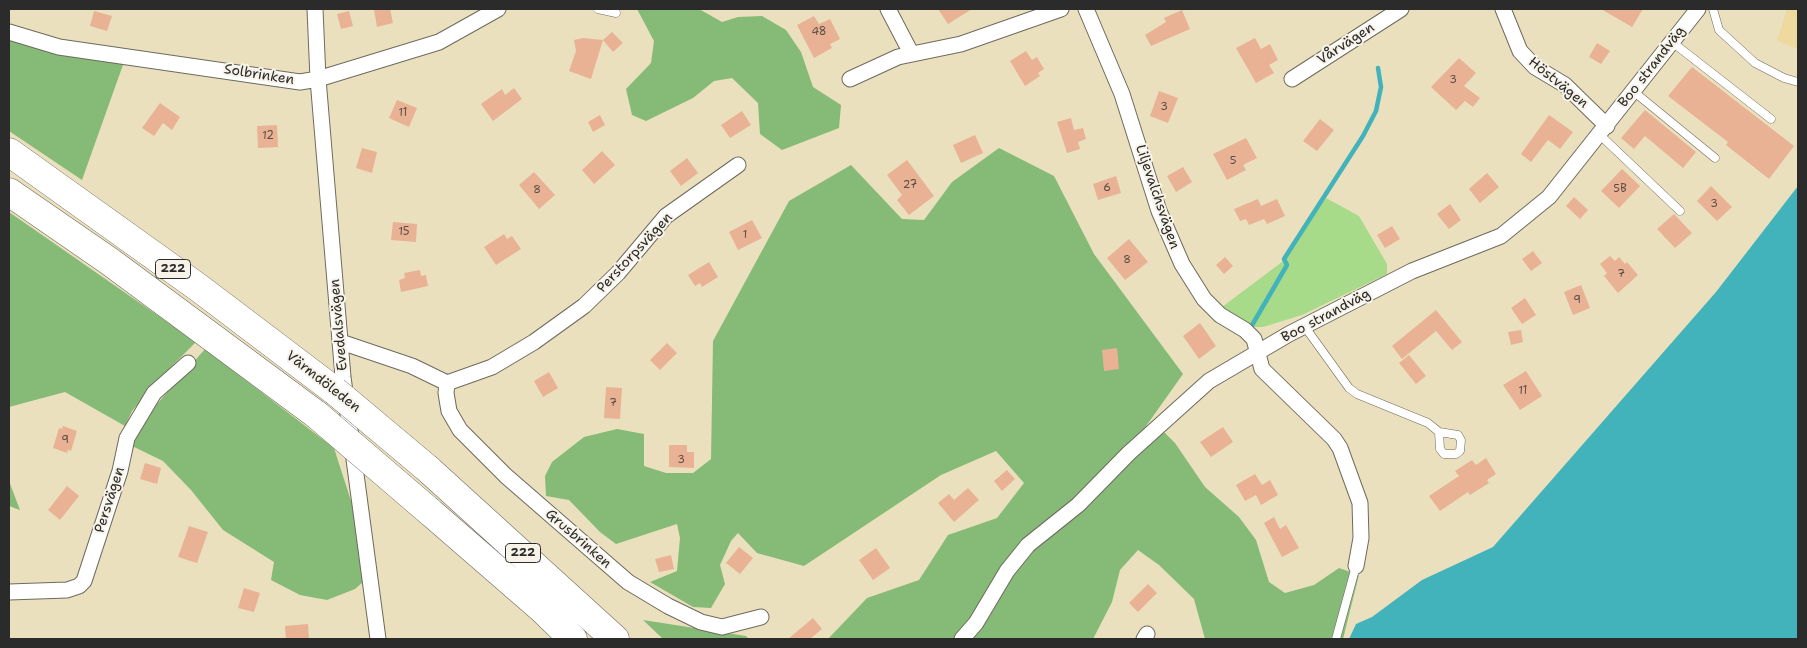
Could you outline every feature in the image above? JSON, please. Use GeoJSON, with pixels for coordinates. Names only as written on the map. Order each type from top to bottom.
{"type":"FeatureCollection","features":[{"type":"Feature","properties":{"kind":"highway","name":"Värmdöleden"},"geometry":{"type":"LineString","coordinates":[[9,152],[199,288],[336,390],[428,469],[615,639]]}},
{"type":"Feature","properties":{"kind":"highway","name":"222"},"geometry":{"type":"LineString","coordinates":[[9,192],[109,260],[317,415],[430,511],[542,609],[573,639]]}},
{"type":"Feature","properties":{"kind":"street","name":"Evedalsvägen"},"geometry":{"type":"LineString","coordinates":[[315,9],[318,79],[347,406],[378,639]]}},
{"type":"Feature","properties":{"kind":"street","name":"Solbrinken"},"geometry":{"type":"LineString","coordinates":[[9,32],[60,48],[300,82],[318,79],[439,42],[498,9]]}},
{"type":"Feature","properties":{"kind":"street"},"geometry":{"type":"LineString","coordinates":[[888,9],[911,53]]}},
{"type":"Feature","properties":{"kind":"street"},"geometry":{"type":"LineString","coordinates":[[850,78],[911,53],[937,51],[961,44],[1060,9]]}},
{"type":"Feature","properties":{"kind":"street","name":"Liljevalchsvägen"},"geometry":{"type":"LineString","coordinates":[[1086,9],[1122,94],[1173,247],[1204,299],[1220,315],[1245,330],[1254,339],[1262,369],[1334,439],[1340,448],[1360,503],[1361,538],[1356,566]]}},
{"type":"Feature","properties":{"kind":"street","name":"Vårvägen"},"geometry":{"type":"LineString","coordinates":[[1292,79],[1401,9]]}},
{"type":"Feature","properties":{"kind":"street","name":"Höstvägen"},"geometry":{"type":"LineString","coordinates":[[1503,9],[1520,51],[1535,67],[1565,85],[1604,130]]}},
{"type":"Feature","properties":{"kind":"street","name":"Boo strandväg"},"geometry":{"type":"LineString","coordinates":[[962,639],[976,623],[1007,571],[1028,545],[1078,505],[1130,452],[1209,381],[1305,327],[1412,271],[1501,236],[1549,197],[1698,9]]}},
{"type":"Feature","properties":{"kind":"street","name":"Perstorpsvägen"},"geometry":{"type":"LineString","coordinates":[[447,383],[492,367],[568,318],[618,273],[666,216],[738,165]]}},
{"type":"Feature","properties":{"kind":"street"},"geometry":{"type":"LineString","coordinates":[[341,342],[412,366],[447,383]]}},
{"type":"Feature","properties":{"kind":"street","name":"Persvägen"},"geometry":{"type":"LineString","coordinates":[[9,592],[67,590],[84,581],[120,471],[127,438],[154,394],[188,363]]}},
{"type":"Feature","properties":{"kind":"street","name":"Grusbrinken"},"geometry":{"type":"LineString","coordinates":[[447,383],[446,393],[449,411],[460,430],[506,476],[628,582],[668,606],[701,622],[722,627],[740,624],[761,617]]}},
{"type":"Feature","properties":{"kind":"lane"},"geometry":{"type":"LineString","coordinates":[[598,9],[616,13]]}},
{"type":"Feature","properties":{"kind":"lane"},"geometry":{"type":"LineString","coordinates":[[1713,9],[1720,30],[1755,63],[1784,78],[1798,82]]}},
{"type":"Feature","properties":{"kind":"lane"},"geometry":{"type":"LineString","coordinates":[[1672,42],[1770,118]]}},
{"type":"Feature","properties":{"kind":"lane"},"geometry":{"type":"LineString","coordinates":[[1633,91],[1714,158]]}},
{"type":"Feature","properties":{"kind":"lane"},"geometry":{"type":"LineString","coordinates":[[1604,130],[1680,211]]}},
{"type":"Feature","properties":{"kind":"lane"},"geometry":{"type":"LineString","coordinates":[[1305,327],[1349,388],[1357,394],[1428,423],[1439,432]]}},
{"type":"Feature","properties":{"kind":"lane"},"geometry":{"type":"LineString","coordinates":[[1336,639],[1356,566]]}},
{"type":"Feature","properties":{"kind":"green space"},"geometry":{"type":"Polygon","coordinates":[[[637,9],[699,9],[722,22],[738,17],[762,16],[786,30],[801,52],[813,87],[841,105],[839,128],[782,150],[760,134],[758,103],[732,78],[714,81],[693,98],[646,121],[632,115],[626,89],[651,63],[654,41],[637,9]]]}},
{"type":"Feature","properties":{"kind":"green space"},"geometry":{"type":"Polygon","coordinates":[[[9,40],[54,53],[124,62],[82,180],[9,131],[9,40]]]}},
{"type":"Feature","properties":{"kind":"green space"},"geometry":{"type":"Polygon","coordinates":[[[999,148],[1054,176],[1094,254],[1183,374],[1139,436],[1076,503],[1024,542],[971,621],[955,639],[828,639],[867,598],[919,580],[948,535],[997,518],[1024,483],[996,451],[941,475],[804,566],[757,553],[738,533],[731,541],[720,565],[725,584],[711,608],[693,607],[650,582],[677,571],[680,538],[677,524],[616,544],[600,532],[569,500],[546,496],[545,476],[552,462],[584,437],[617,429],[644,434],[644,466],[666,473],[693,473],[711,459],[713,341],[789,201],[851,165],[902,219],[924,220],[952,182],[999,148]]]}},
{"type":"Feature","properties":{"kind":"green space"},"geometry":{"type":"Polygon","coordinates":[[[1326,198],[1359,216],[1387,264],[1387,274],[1302,315],[1263,327],[1251,327],[1222,307],[1282,262],[1326,198]]]}},
{"type":"Feature","properties":{"kind":"green space"},"geometry":{"type":"Polygon","coordinates":[[[9,212],[196,342],[156,382],[132,411],[125,426],[65,392],[9,407],[9,212]]]}},
{"type":"Feature","properties":{"kind":"green space"},"geometry":{"type":"Polygon","coordinates":[[[205,349],[334,448],[352,504],[363,582],[355,589],[327,600],[300,595],[271,580],[274,562],[223,530],[191,490],[163,461],[132,446],[150,412],[205,349]]]}},
{"type":"Feature","properties":{"kind":"green space"},"geometry":{"type":"Polygon","coordinates":[[[1161,429],[1175,443],[1205,487],[1239,517],[1256,540],[1269,582],[1285,593],[1314,585],[1339,568],[1359,575],[1343,639],[1205,639],[1194,599],[1159,565],[1138,550],[1120,570],[1112,602],[1093,639],[971,639],[1010,576],[1033,550],[1161,429]]]}},
{"type":"Feature","properties":{"kind":"green space"},"geometry":{"type":"Polygon","coordinates":[[[9,481],[20,510],[9,506],[9,481]]]}},
{"type":"Feature","properties":{"kind":"green space"},"geometry":{"type":"Polygon","coordinates":[[[643,620],[746,636],[749,639],[663,639],[643,620]]]}},
{"type":"Feature","properties":{"kind":"sand"},"geometry":{"type":"Polygon","coordinates":[[[1787,9],[1798,9],[1798,49],[1777,41],[1787,9]]]}},
{"type":"Feature","properties":{"kind":"water"},"geometry":{"type":"Polygon","coordinates":[[[1798,186],[1798,639],[1349,639],[1356,624],[1372,617],[1422,580],[1493,547],[1716,292],[1798,186]]]}},
{"type":"Feature","properties":{"kind":"building"},"geometry":{"type":"Polygon","coordinates":[[[390,9],[393,23],[377,27],[374,10],[390,9]]]}},
{"type":"Feature","properties":{"kind":"building"},"geometry":{"type":"Polygon","coordinates":[[[938,9],[972,9],[948,24],[938,9]]]}},
{"type":"Feature","properties":{"kind":"building"},"geometry":{"type":"Polygon","coordinates":[[[1601,9],[1643,9],[1632,27],[1601,9]]]}},
{"type":"Feature","properties":{"kind":"building"},"geometry":{"type":"Polygon","coordinates":[[[1182,10],[1190,29],[1151,46],[1145,35],[1166,22],[1164,18],[1182,10]]]}},
{"type":"Feature","properties":{"kind":"building"},"geometry":{"type":"Polygon","coordinates":[[[94,11],[112,16],[107,31],[90,26],[94,11]]]}},
{"type":"Feature","properties":{"kind":"building"},"geometry":{"type":"Polygon","coordinates":[[[349,11],[353,26],[341,29],[337,14],[349,11]]]}},
{"type":"Feature","properties":{"kind":"building"},"geometry":{"type":"Polygon","coordinates":[[[814,16],[819,24],[830,19],[840,39],[830,44],[832,48],[814,58],[797,25],[814,16]]]}},
{"type":"Feature","properties":{"kind":"building"},"geometry":{"type":"Polygon","coordinates":[[[612,32],[623,43],[613,52],[603,40],[612,32]]]}},
{"type":"Feature","properties":{"kind":"building"},"geometry":{"type":"Polygon","coordinates":[[[583,38],[603,40],[591,79],[569,71],[576,51],[574,40],[583,38]]]}},
{"type":"Feature","properties":{"kind":"building"},"geometry":{"type":"Polygon","coordinates":[[[1255,38],[1261,49],[1270,44],[1278,60],[1269,65],[1274,73],[1256,83],[1236,48],[1255,38]]]}},
{"type":"Feature","properties":{"kind":"building"},"geometry":{"type":"Polygon","coordinates":[[[1597,43],[1610,51],[1601,64],[1589,57],[1597,43]]]}},
{"type":"Feature","properties":{"kind":"building"},"geometry":{"type":"Polygon","coordinates":[[[1026,51],[1032,60],[1037,57],[1044,69],[1038,73],[1040,76],[1025,86],[1010,61],[1026,51]]]}},
{"type":"Feature","properties":{"kind":"building"},"geometry":{"type":"Polygon","coordinates":[[[1459,58],[1476,73],[1464,86],[1480,98],[1473,107],[1465,101],[1456,110],[1431,87],[1459,58]]]}},
{"type":"Feature","properties":{"kind":"building"},"geometry":{"type":"Polygon","coordinates":[[[1692,67],[1794,146],[1769,179],[1726,145],[1728,142],[1668,96],[1692,67]]]}},
{"type":"Feature","properties":{"kind":"building"},"geometry":{"type":"Polygon","coordinates":[[[514,88],[522,99],[493,121],[481,104],[502,89],[505,95],[514,88]]]}},
{"type":"Feature","properties":{"kind":"building"},"geometry":{"type":"Polygon","coordinates":[[[1159,91],[1178,98],[1168,123],[1150,116],[1159,91]]]}},
{"type":"Feature","properties":{"kind":"building"},"geometry":{"type":"Polygon","coordinates":[[[397,100],[417,108],[409,127],[389,118],[397,100]]]}},
{"type":"Feature","properties":{"kind":"building"},"geometry":{"type":"Polygon","coordinates":[[[160,103],[180,117],[172,130],[163,123],[154,136],[142,128],[160,103]]]}},
{"type":"Feature","properties":{"kind":"building"},"geometry":{"type":"Polygon","coordinates":[[[1645,110],[1696,152],[1683,168],[1645,136],[1634,149],[1621,138],[1645,110]]]}},
{"type":"Feature","properties":{"kind":"building"},"geometry":{"type":"Polygon","coordinates":[[[742,111],[751,125],[730,138],[721,125],[742,111]]]}},
{"type":"Feature","properties":{"kind":"building"},"geometry":{"type":"Polygon","coordinates":[[[600,115],[605,125],[593,132],[588,122],[600,115]]]}},
{"type":"Feature","properties":{"kind":"building"},"geometry":{"type":"Polygon","coordinates":[[[1549,115],[1573,132],[1560,149],[1548,140],[1531,162],[1521,154],[1549,115]]]}},
{"type":"Feature","properties":{"kind":"building"},"geometry":{"type":"Polygon","coordinates":[[[1071,118],[1074,130],[1083,128],[1086,139],[1078,142],[1080,149],[1067,153],[1057,122],[1071,118]]]}},
{"type":"Feature","properties":{"kind":"building"},"geometry":{"type":"Polygon","coordinates":[[[1320,119],[1334,130],[1317,151],[1303,141],[1320,119]]]}},
{"type":"Feature","properties":{"kind":"building"},"geometry":{"type":"Polygon","coordinates":[[[277,125],[278,147],[258,148],[257,126],[277,125]]]}},
{"type":"Feature","properties":{"kind":"building"},"geometry":{"type":"Polygon","coordinates":[[[975,135],[983,153],[961,163],[953,145],[975,135]]]}},
{"type":"Feature","properties":{"kind":"building"},"geometry":{"type":"Polygon","coordinates":[[[1246,138],[1257,158],[1243,165],[1246,170],[1227,180],[1213,154],[1246,138]]]}},
{"type":"Feature","properties":{"kind":"building"},"geometry":{"type":"Polygon","coordinates":[[[362,148],[377,152],[372,173],[356,168],[362,148]]]}},
{"type":"Feature","properties":{"kind":"building"},"geometry":{"type":"Polygon","coordinates":[[[602,151],[615,165],[594,184],[582,170],[602,151]]]}},
{"type":"Feature","properties":{"kind":"building"},"geometry":{"type":"Polygon","coordinates":[[[687,158],[698,173],[681,186],[670,171],[687,158]]]}},
{"type":"Feature","properties":{"kind":"building"},"geometry":{"type":"Polygon","coordinates":[[[907,160],[934,196],[909,215],[897,200],[902,195],[887,175],[907,160]]]}},
{"type":"Feature","properties":{"kind":"building"},"geometry":{"type":"Polygon","coordinates":[[[1183,167],[1192,182],[1176,192],[1167,176],[1183,167]]]}},
{"type":"Feature","properties":{"kind":"building"},"geometry":{"type":"Polygon","coordinates":[[[1622,169],[1640,186],[1619,208],[1601,191],[1622,169]]]}},
{"type":"Feature","properties":{"kind":"building"},"geometry":{"type":"Polygon","coordinates":[[[534,172],[555,195],[539,209],[519,185],[534,172]]]}},
{"type":"Feature","properties":{"kind":"building"},"geometry":{"type":"Polygon","coordinates":[[[1487,173],[1499,187],[1480,203],[1469,189],[1487,173]]]}},
{"type":"Feature","properties":{"kind":"building"},"geometry":{"type":"Polygon","coordinates":[[[1116,176],[1121,193],[1098,200],[1093,184],[1116,176]]]}},
{"type":"Feature","properties":{"kind":"building"},"geometry":{"type":"Polygon","coordinates":[[[1711,186],[1732,207],[1717,221],[1697,201],[1711,186]]]}},
{"type":"Feature","properties":{"kind":"building"},"geometry":{"type":"Polygon","coordinates":[[[1574,197],[1588,210],[1580,219],[1566,206],[1574,197]]]}},
{"type":"Feature","properties":{"kind":"building"},"geometry":{"type":"Polygon","coordinates":[[[1258,199],[1261,206],[1277,199],[1285,216],[1267,224],[1264,219],[1249,225],[1246,219],[1240,221],[1234,209],[1258,199]]]}},
{"type":"Feature","properties":{"kind":"building"},"geometry":{"type":"Polygon","coordinates":[[[1450,204],[1461,220],[1449,229],[1437,214],[1450,204]]]}},
{"type":"Feature","properties":{"kind":"building"},"geometry":{"type":"Polygon","coordinates":[[[1674,214],[1692,233],[1675,248],[1657,229],[1674,214]]]}},
{"type":"Feature","properties":{"kind":"building"},"geometry":{"type":"Polygon","coordinates":[[[752,220],[762,238],[738,250],[729,232],[752,220]]]}},
{"type":"Feature","properties":{"kind":"building"},"geometry":{"type":"Polygon","coordinates":[[[393,222],[417,224],[416,242],[391,240],[393,222]]]}},
{"type":"Feature","properties":{"kind":"building"},"geometry":{"type":"Polygon","coordinates":[[[1392,226],[1400,239],[1385,248],[1377,235],[1392,226]]]}},
{"type":"Feature","properties":{"kind":"building"},"geometry":{"type":"Polygon","coordinates":[[[504,234],[507,239],[512,236],[521,249],[496,265],[484,247],[504,234]]]}},
{"type":"Feature","properties":{"kind":"building"},"geometry":{"type":"Polygon","coordinates":[[[1129,239],[1148,262],[1125,280],[1107,258],[1129,239]]]}},
{"type":"Feature","properties":{"kind":"building"},"geometry":{"type":"Polygon","coordinates":[[[1533,251],[1542,263],[1531,271],[1522,259],[1533,251]]]}},
{"type":"Feature","properties":{"kind":"building"},"geometry":{"type":"Polygon","coordinates":[[[1610,256],[1615,261],[1619,257],[1625,264],[1627,262],[1638,275],[1618,293],[1604,276],[1607,273],[1600,264],[1610,256]]]}},
{"type":"Feature","properties":{"kind":"building"},"geometry":{"type":"Polygon","coordinates":[[[1225,257],[1233,266],[1224,274],[1216,265],[1225,257]]]}},
{"type":"Feature","properties":{"kind":"building"},"geometry":{"type":"Polygon","coordinates":[[[709,262],[718,277],[702,287],[700,283],[695,286],[688,275],[709,262]]]}},
{"type":"Feature","properties":{"kind":"building"},"geometry":{"type":"Polygon","coordinates":[[[420,270],[421,276],[426,275],[428,286],[401,292],[399,280],[405,278],[404,273],[420,270]]]}},
{"type":"Feature","properties":{"kind":"building"},"geometry":{"type":"Polygon","coordinates":[[[1581,285],[1590,308],[1573,315],[1564,292],[1581,285]]]}},
{"type":"Feature","properties":{"kind":"building"},"geometry":{"type":"Polygon","coordinates":[[[1525,298],[1536,315],[1522,324],[1511,308],[1525,298]]]}},
{"type":"Feature","properties":{"kind":"building"},"geometry":{"type":"Polygon","coordinates":[[[1436,310],[1462,342],[1452,350],[1436,331],[1402,359],[1392,346],[1436,310]]]}},
{"type":"Feature","properties":{"kind":"building"},"geometry":{"type":"Polygon","coordinates":[[[1200,323],[1216,346],[1199,359],[1183,336],[1200,323]]]}},
{"type":"Feature","properties":{"kind":"building"},"geometry":{"type":"Polygon","coordinates":[[[1521,330],[1523,342],[1511,345],[1508,332],[1521,330]]]}},
{"type":"Feature","properties":{"kind":"building"},"geometry":{"type":"Polygon","coordinates":[[[667,343],[677,353],[660,370],[650,360],[667,343]]]}},
{"type":"Feature","properties":{"kind":"building"},"geometry":{"type":"Polygon","coordinates":[[[1117,348],[1119,369],[1104,371],[1102,350],[1117,348]]]}},
{"type":"Feature","properties":{"kind":"building"},"geometry":{"type":"Polygon","coordinates":[[[1409,355],[1426,376],[1416,384],[1399,363],[1409,355]]]}},
{"type":"Feature","properties":{"kind":"building"},"geometry":{"type":"Polygon","coordinates":[[[1526,371],[1542,396],[1520,410],[1503,385],[1526,371]]]}},
{"type":"Feature","properties":{"kind":"building"},"geometry":{"type":"Polygon","coordinates":[[[549,372],[558,388],[543,397],[534,381],[549,372]]]}},
{"type":"Feature","properties":{"kind":"building"},"geometry":{"type":"Polygon","coordinates":[[[606,387],[622,388],[620,419],[604,418],[606,387]]]}},
{"type":"Feature","properties":{"kind":"building"},"geometry":{"type":"Polygon","coordinates":[[[63,426],[77,431],[71,451],[68,450],[67,453],[53,448],[59,428],[62,429],[63,426]]]}},
{"type":"Feature","properties":{"kind":"building"},"geometry":{"type":"Polygon","coordinates":[[[1223,427],[1233,442],[1211,457],[1200,442],[1223,427]]]}},
{"type":"Feature","properties":{"kind":"building"},"geometry":{"type":"Polygon","coordinates":[[[669,445],[687,445],[687,452],[694,452],[694,468],[669,467],[669,445]]]}},
{"type":"Feature","properties":{"kind":"building"},"geometry":{"type":"Polygon","coordinates":[[[1486,458],[1496,474],[1487,480],[1489,483],[1470,495],[1468,492],[1440,511],[1429,496],[1459,476],[1455,471],[1472,460],[1476,465],[1486,458]]]}},
{"type":"Feature","properties":{"kind":"building"},"geometry":{"type":"Polygon","coordinates":[[[145,463],[161,468],[157,484],[140,479],[145,463]]]}},
{"type":"Feature","properties":{"kind":"building"},"geometry":{"type":"Polygon","coordinates":[[[1007,470],[1015,479],[1002,491],[994,481],[1007,470]]]}},
{"type":"Feature","properties":{"kind":"building"},"geometry":{"type":"Polygon","coordinates":[[[1255,474],[1262,485],[1270,480],[1278,495],[1261,505],[1256,495],[1245,501],[1236,485],[1255,474]]]}},
{"type":"Feature","properties":{"kind":"building"},"geometry":{"type":"Polygon","coordinates":[[[67,486],[79,496],[60,520],[48,510],[67,486]]]}},
{"type":"Feature","properties":{"kind":"building"},"geometry":{"type":"Polygon","coordinates":[[[968,488],[979,500],[954,522],[938,503],[949,494],[954,500],[968,488]]]}},
{"type":"Feature","properties":{"kind":"building"},"geometry":{"type":"Polygon","coordinates":[[[1274,517],[1280,529],[1286,525],[1299,548],[1282,557],[1264,523],[1274,517]]]}},
{"type":"Feature","properties":{"kind":"building"},"geometry":{"type":"Polygon","coordinates":[[[189,526],[208,532],[197,563],[178,557],[189,526]]]}},
{"type":"Feature","properties":{"kind":"building"},"geometry":{"type":"Polygon","coordinates":[[[739,547],[753,558],[740,574],[726,563],[739,547]]]}},
{"type":"Feature","properties":{"kind":"building"},"geometry":{"type":"Polygon","coordinates":[[[876,548],[890,568],[873,580],[859,560],[876,548]]]}},
{"type":"Feature","properties":{"kind":"building"},"geometry":{"type":"Polygon","coordinates":[[[671,555],[674,569],[659,572],[655,559],[671,555]]]}},
{"type":"Feature","properties":{"kind":"building"},"geometry":{"type":"Polygon","coordinates":[[[1148,584],[1157,593],[1138,612],[1129,603],[1148,584]]]}},
{"type":"Feature","properties":{"kind":"building"},"geometry":{"type":"Polygon","coordinates":[[[244,588],[260,593],[254,612],[238,608],[244,588]]]}},
{"type":"Feature","properties":{"kind":"building"},"geometry":{"type":"Polygon","coordinates":[[[813,618],[822,629],[810,639],[788,639],[813,618]]]}},
{"type":"Feature","properties":{"kind":"building"},"geometry":{"type":"Polygon","coordinates":[[[308,624],[309,639],[286,639],[285,626],[308,624]]]}},
{"type":"Feature","properties":{"kind":"waterway"},"geometry":{"type":"LineString","coordinates":[[1251,327],[1287,265],[1284,259],[1363,136],[1376,111],[1381,87],[1378,68]]}}]}
